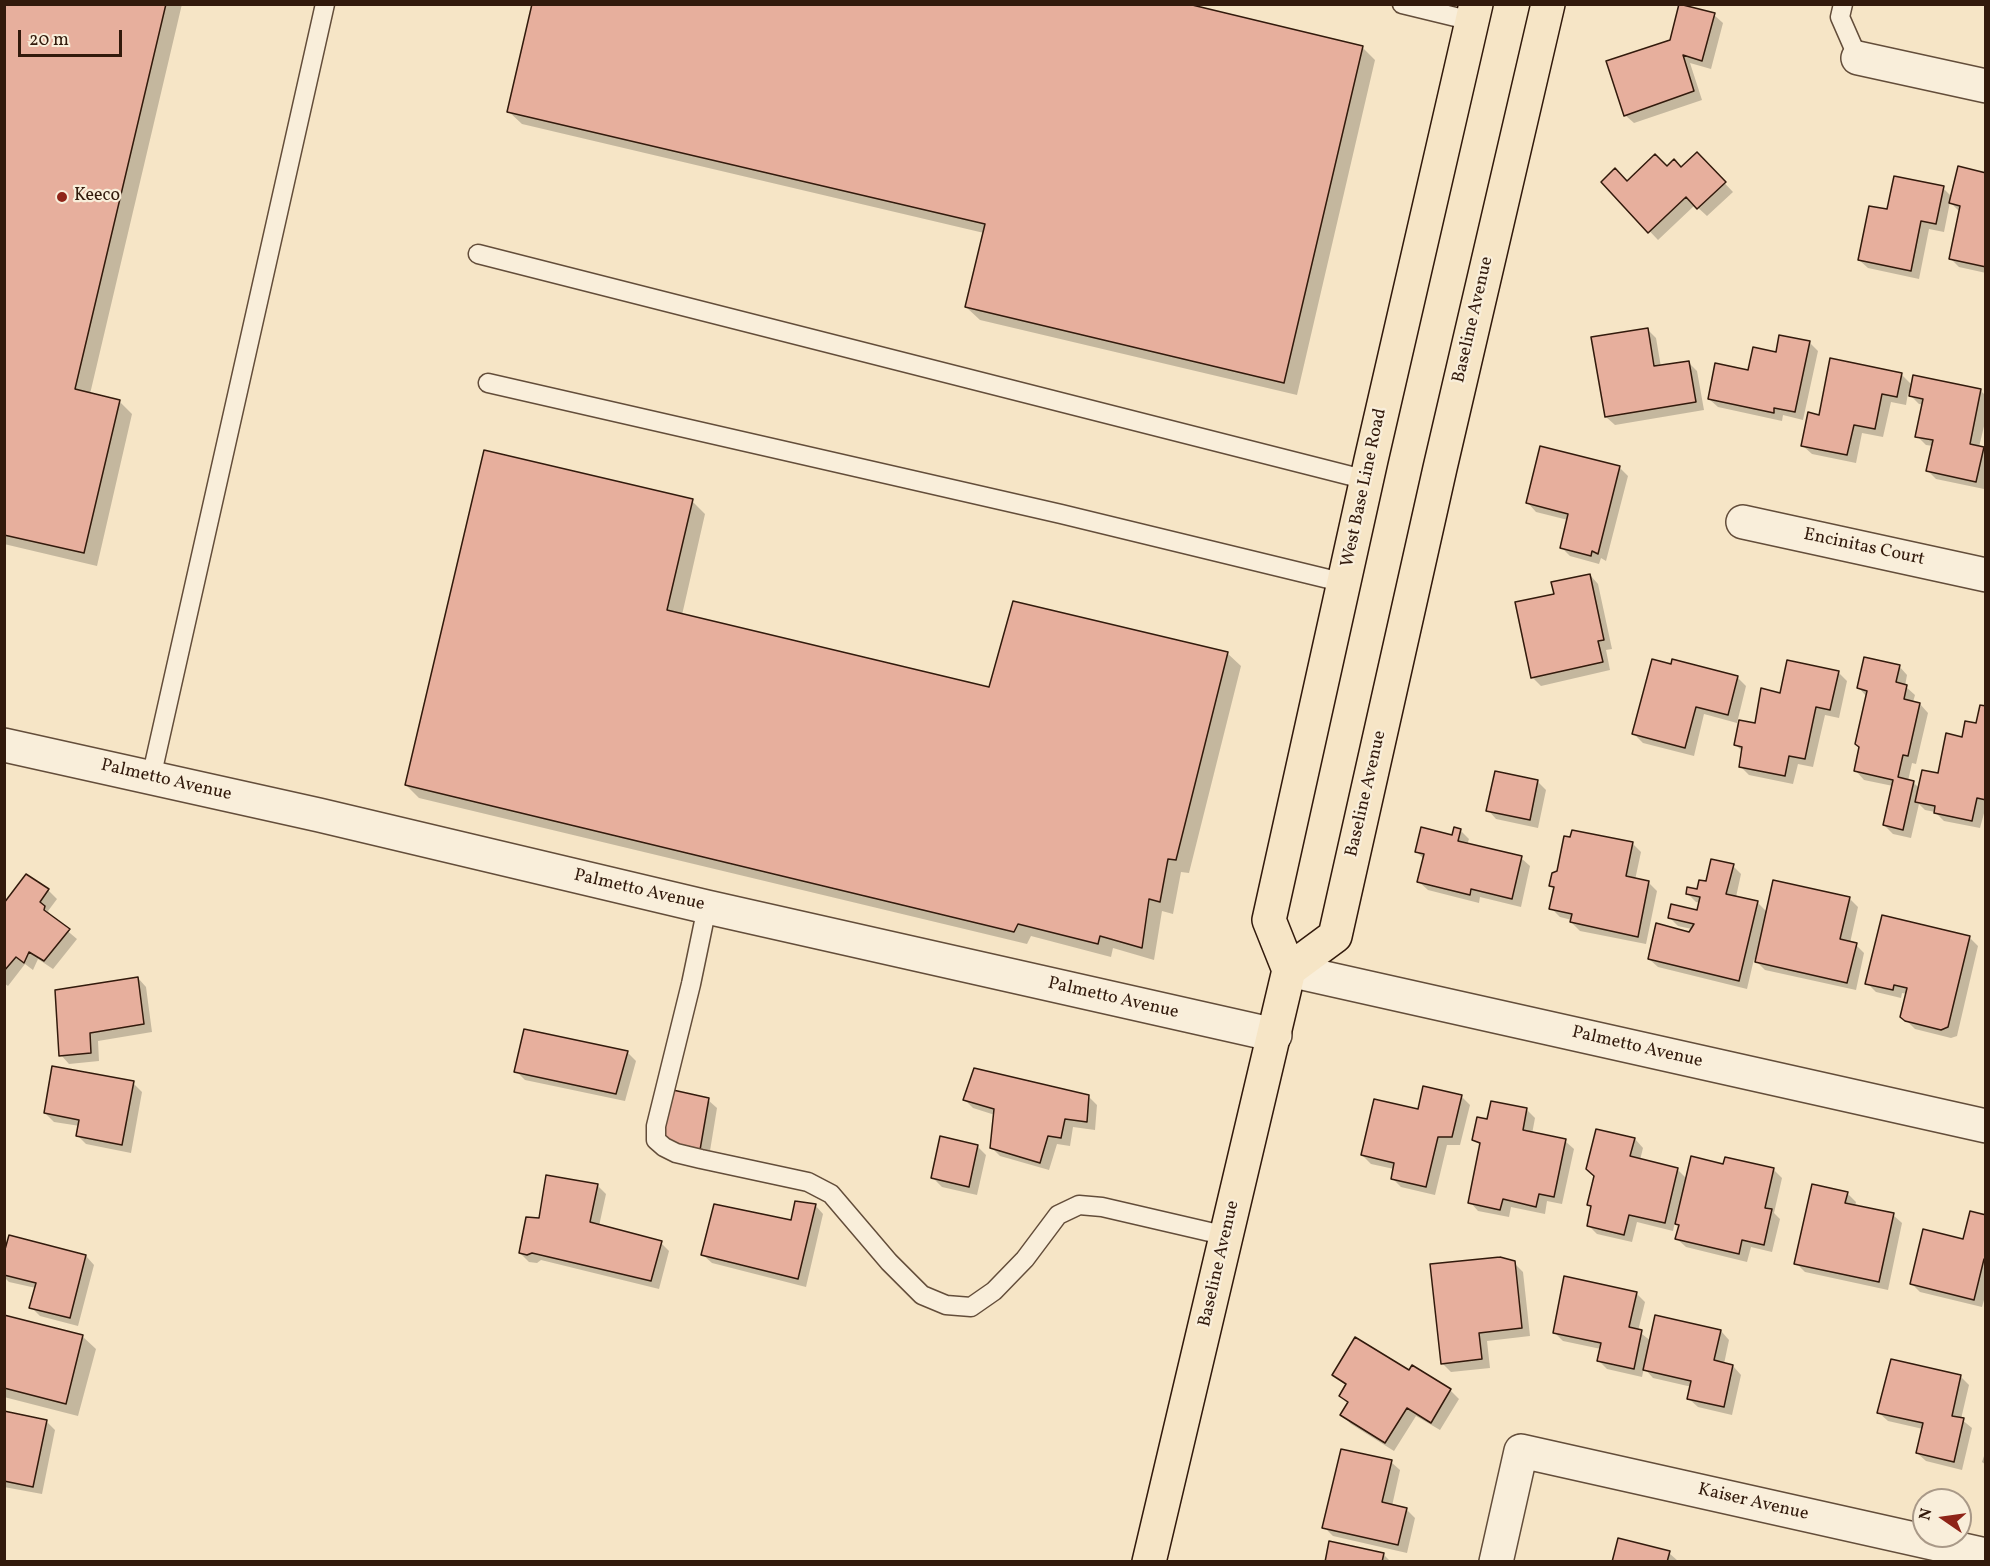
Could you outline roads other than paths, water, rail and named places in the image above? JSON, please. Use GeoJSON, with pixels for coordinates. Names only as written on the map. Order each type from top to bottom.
{"type":"FeatureCollection","features":[{"type":"Feature","properties":{"kind":"main road","name":"Baseline Avenue"},"geometry":{"type":"LineString","coordinates":[[1149,1562],[1289,970],[1335,936],[1437,480],[1548,4]]}},
{"type":"Feature","properties":{"kind":"main road","name":"West Base Line Road"},"geometry":{"type":"LineString","coordinates":[[1289,970],[1269,920],[1474,13]]}},
{"type":"Feature","properties":{"kind":"street"},"geometry":{"type":"LineString","coordinates":[[1858,58],[1986,86]]}},
{"type":"Feature","properties":{"kind":"street","name":"Encinitas Court"},"geometry":{"type":"LineString","coordinates":[[1743,522],[1986,575]]}},
{"type":"Feature","properties":{"kind":"street","name":"Palmetto Avenue"},"geometry":{"type":"LineString","coordinates":[[4,744],[319,815],[707,907],[1275,1035]]}},
{"type":"Feature","properties":{"kind":"street","name":"Palmetto Avenue"},"geometry":{"type":"LineString","coordinates":[[1289,970],[1986,1126]]}},
{"type":"Feature","properties":{"kind":"street","name":"Kaiser Avenue"},"geometry":{"type":"LineString","coordinates":[[1496,1562],[1521,1451],[1986,1555]]}},
{"type":"Feature","properties":{"kind":"lane"},"geometry":{"type":"LineString","coordinates":[[150,778],[325,4]]}},
{"type":"Feature","properties":{"kind":"lane"},"geometry":{"type":"LineString","coordinates":[[1402,4],[1474,13]]}},
{"type":"Feature","properties":{"kind":"lane"},"geometry":{"type":"LineString","coordinates":[[1843,4],[1840,17],[1858,58]]}},
{"type":"Feature","properties":{"kind":"lane"},"geometry":{"type":"LineString","coordinates":[[478,254],[1367,480]]}},
{"type":"Feature","properties":{"kind":"lane"},"geometry":{"type":"LineString","coordinates":[[488,383],[1050,511],[1345,583]]}},
{"type":"Feature","properties":{"kind":"lane"},"geometry":{"type":"LineString","coordinates":[[707,907],[691,984],[656,1126],[656,1140],[664,1147],[700,1160],[808,1182],[831,1194],[889,1262],[922,1295],[946,1305],[971,1306],[994,1291],[1025,1259],[1058,1215],[1079,1205],[1102,1207],[1227,1236]]}},
{"type":"Feature","properties":{"kind":"place","name":"Keeco"},"geometry":{"type":"Point","coordinates":[62,197]}}]}
